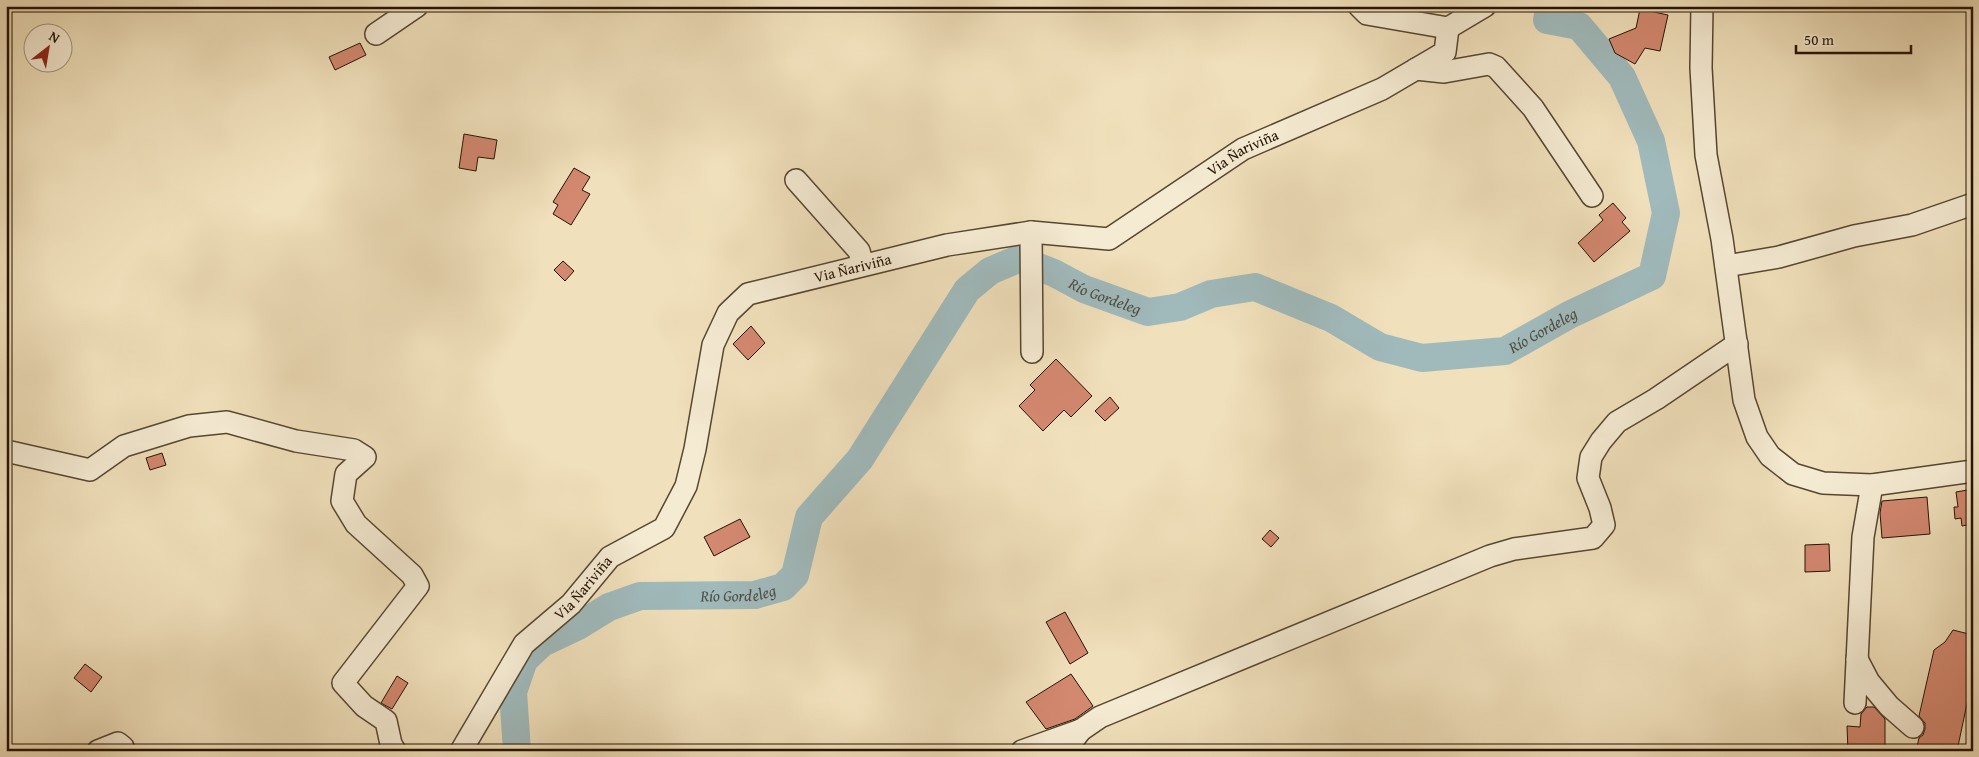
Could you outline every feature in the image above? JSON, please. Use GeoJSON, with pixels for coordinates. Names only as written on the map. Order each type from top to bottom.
{"type":"FeatureCollection","features":[{"type":"Feature","properties":{"kind":"street"},"geometry":{"type":"LineString","coordinates":[[376,34],[417,6]]}},
{"type":"Feature","properties":{"kind":"street"},"geometry":{"type":"LineString","coordinates":[[1359,6],[1368,14],[1448,28],[1485,6]]}},
{"type":"Feature","properties":{"kind":"street"},"geometry":{"type":"LineString","coordinates":[[1702,6],[1701,68],[1706,155],[1726,266],[1744,400],[1757,437],[1770,456],[1793,474],[1823,483],[1872,484],[1973,471]]}},
{"type":"Feature","properties":{"kind":"street","name":"Via Ñariviña"},"geometry":{"type":"LineString","coordinates":[[461,751],[524,644],[571,604],[610,557],[664,528],[686,486],[695,449],[713,345],[728,312],[748,294],[947,245],[1032,240],[1109,239],[1243,149],[1382,89],[1445,52],[1448,28]]}},
{"type":"Feature","properties":{"kind":"street"},"geometry":{"type":"LineString","coordinates":[[1416,69],[1444,72],[1488,64],[1496,67],[1533,108],[1580,174],[1592,196]]}},
{"type":"Feature","properties":{"kind":"street"},"geometry":{"type":"LineString","coordinates":[[796,180],[859,251],[863,265]]}},
{"type":"Feature","properties":{"kind":"street"},"geometry":{"type":"LineString","coordinates":[[1726,266],[1779,256],[1854,236],[1912,225],[1973,204]]}},
{"type":"Feature","properties":{"kind":"street"},"geometry":{"type":"LineString","coordinates":[[1032,240],[1032,352]]}},
{"type":"Feature","properties":{"kind":"street"},"geometry":{"type":"LineString","coordinates":[[1022,751],[1081,730],[1100,717],[1242,660],[1460,567],[1514,548],[1593,538],[1604,525],[1600,508],[1588,478],[1591,457],[1601,441],[1617,422],[1656,399],[1737,344]]}},
{"type":"Feature","properties":{"kind":"street"},"geometry":{"type":"LineString","coordinates":[[6,450],[90,470],[124,446],[189,426],[226,422],[296,441],[354,450],[365,457],[346,474],[342,501],[356,524],[412,575],[418,586],[343,683],[364,706],[386,721],[391,744],[395,751]]}},
{"type":"Feature","properties":{"kind":"street"},"geometry":{"type":"LineString","coordinates":[[1855,703],[1863,537],[1872,484]]}},
{"type":"Feature","properties":{"kind":"street"},"geometry":{"type":"LineString","coordinates":[[1856,657],[1869,682],[1889,706],[1913,726]]}},
{"type":"Feature","properties":{"kind":"street"},"geometry":{"type":"LineString","coordinates":[[1064,751],[1081,730]]}},
{"type":"Feature","properties":{"kind":"street"},"geometry":{"type":"LineString","coordinates":[[98,751],[118,743],[123,747],[124,751]]}},
{"type":"Feature","properties":{"kind":"building"},"geometry":{"type":"Polygon","coordinates":[[[1640,9],[1668,15],[1660,51],[1645,48],[1635,64],[1615,53],[1609,39],[1636,28],[1640,9]]]}},
{"type":"Feature","properties":{"kind":"building"},"geometry":{"type":"Polygon","coordinates":[[[360,43],[366,55],[335,70],[329,57],[360,43]]]}},
{"type":"Feature","properties":{"kind":"building"},"geometry":{"type":"Polygon","coordinates":[[[464,134],[497,140],[494,159],[478,157],[476,171],[459,168],[464,134]]]}},
{"type":"Feature","properties":{"kind":"building"},"geometry":{"type":"Polygon","coordinates":[[[574,168],[590,177],[582,190],[590,194],[571,225],[553,214],[558,205],[553,202],[574,168]]]}},
{"type":"Feature","properties":{"kind":"building"},"geometry":{"type":"Polygon","coordinates":[[[1613,203],[1626,218],[1622,222],[1630,231],[1594,262],[1578,243],[1603,220],[1599,215],[1613,203]]]}},
{"type":"Feature","properties":{"kind":"building"},"geometry":{"type":"Polygon","coordinates":[[[563,261],[574,271],[565,281],[554,270],[563,261]]]}},
{"type":"Feature","properties":{"kind":"building"},"geometry":{"type":"Polygon","coordinates":[[[751,326],[765,343],[748,360],[733,344],[751,326]]]}},
{"type":"Feature","properties":{"kind":"building"},"geometry":{"type":"Polygon","coordinates":[[[1056,359],[1092,396],[1071,417],[1064,410],[1043,431],[1019,406],[1035,390],[1030,385],[1056,359]]]}},
{"type":"Feature","properties":{"kind":"building"},"geometry":{"type":"Polygon","coordinates":[[[1110,397],[1119,408],[1105,421],[1095,411],[1110,397]]]}},
{"type":"Feature","properties":{"kind":"building"},"geometry":{"type":"Polygon","coordinates":[[[162,453],[166,465],[150,470],[146,458],[162,453]]]}},
{"type":"Feature","properties":{"kind":"building"},"geometry":{"type":"Polygon","coordinates":[[[1973,489],[1973,524],[1962,526],[1961,518],[1955,519],[1954,507],[1958,507],[1956,492],[1973,489]]]}},
{"type":"Feature","properties":{"kind":"building"},"geometry":{"type":"Polygon","coordinates":[[[1927,497],[1930,534],[1882,538],[1880,513],[1882,501],[1927,497]]]}},
{"type":"Feature","properties":{"kind":"building"},"geometry":{"type":"Polygon","coordinates":[[[740,519],[750,537],[714,556],[704,537],[740,519]]]}},
{"type":"Feature","properties":{"kind":"building"},"geometry":{"type":"Polygon","coordinates":[[[1270,530],[1279,538],[1271,547],[1262,539],[1270,530]]]}},
{"type":"Feature","properties":{"kind":"building"},"geometry":{"type":"Polygon","coordinates":[[[1829,544],[1830,571],[1805,572],[1805,545],[1829,544]]]}},
{"type":"Feature","properties":{"kind":"building"},"geometry":{"type":"Polygon","coordinates":[[[1065,612],[1088,653],[1070,664],[1046,622],[1065,612]]]}},
{"type":"Feature","properties":{"kind":"building"},"geometry":{"type":"Polygon","coordinates":[[[1953,630],[1973,635],[1973,675],[1957,751],[1916,751],[1919,738],[1923,735],[1925,729],[1925,723],[1919,716],[1934,650],[1945,642],[1953,630]]]}},
{"type":"Feature","properties":{"kind":"building"},"geometry":{"type":"Polygon","coordinates":[[[85,664],[102,677],[91,692],[74,678],[85,664]]]}},
{"type":"Feature","properties":{"kind":"building"},"geometry":{"type":"Polygon","coordinates":[[[1071,674],[1093,706],[1075,719],[1046,729],[1026,702],[1071,674]]]}},
{"type":"Feature","properties":{"kind":"building"},"geometry":{"type":"Polygon","coordinates":[[[397,676],[408,683],[392,709],[381,703],[397,676]]]}},
{"type":"Feature","properties":{"kind":"building"},"geometry":{"type":"Polygon","coordinates":[[[1867,707],[1874,707],[1885,719],[1885,751],[1848,751],[1847,726],[1860,727],[1861,714],[1867,707]]]}},
{"type":"Feature","properties":{"kind":"waterway","name":"Río Gordeleg"},"geometry":{"type":"LineString","coordinates":[[517,751],[513,692],[524,660],[542,643],[578,626],[609,607],[640,596],[755,595],[783,587],[795,575],[809,517],[860,459],[967,290],[990,271],[1018,259],[1054,273],[1084,289],[1148,312],[1180,307],[1211,294],[1255,287],[1331,318],[1380,347],[1422,358],[1505,351],[1569,315],[1652,276],[1666,213],[1651,141],[1622,77],[1579,26],[1547,20],[1550,6]]}}]}
